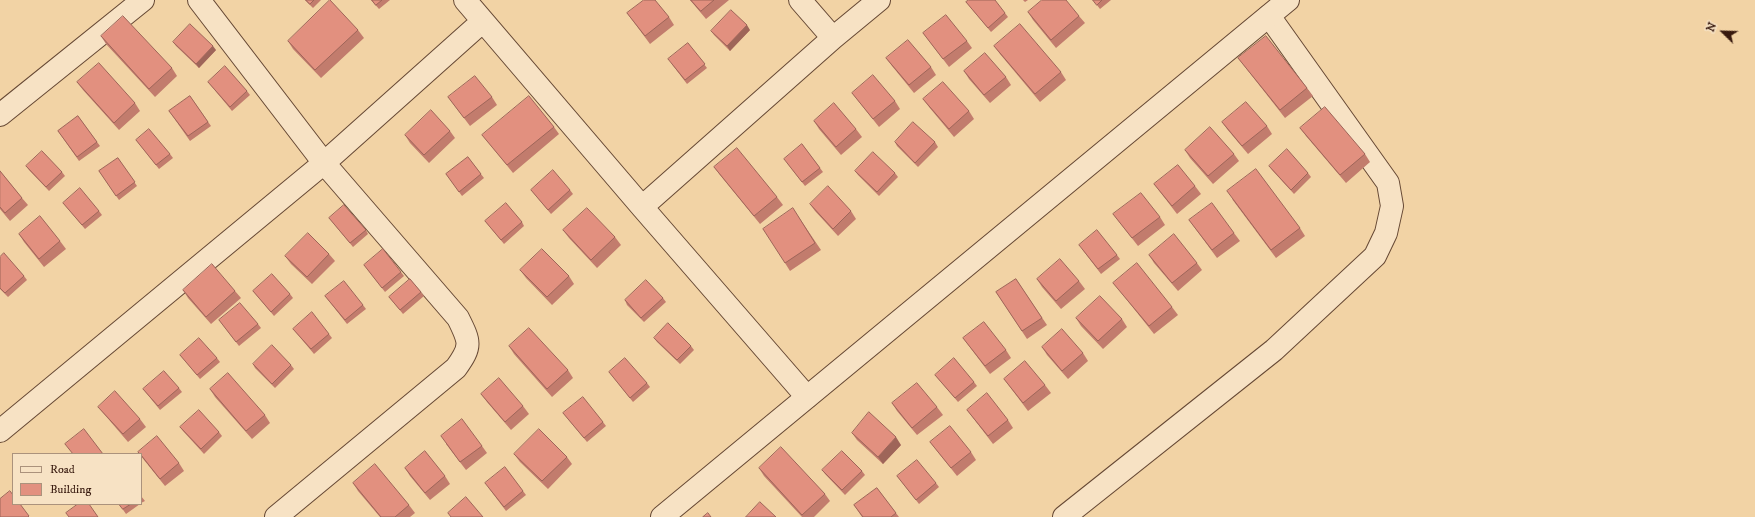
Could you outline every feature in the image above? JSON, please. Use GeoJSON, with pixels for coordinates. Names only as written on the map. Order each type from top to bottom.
{"type":"FeatureCollection","features":[{"type":"Feature","properties":{"kind":"street"},"geometry":{"type":"LineString","coordinates":[[0,115],[143,0]]}},
{"type":"Feature","properties":{"kind":"street"},"geometry":{"type":"LineString","coordinates":[[199,0],[324,164],[458,318],[467,337],[467,354],[456,368],[276,517]]}},
{"type":"Feature","properties":{"kind":"street"},"geometry":{"type":"LineString","coordinates":[[465,0],[807,397]]}},
{"type":"Feature","properties":{"kind":"street"},"geometry":{"type":"LineString","coordinates":[[800,0],[833,38]]}},
{"type":"Feature","properties":{"kind":"street"},"geometry":{"type":"LineString","coordinates":[[642,207],[833,38],[879,0]]}},
{"type":"Feature","properties":{"kind":"street"},"geometry":{"type":"LineString","coordinates":[[662,517],[1288,0]]}},
{"type":"Feature","properties":{"kind":"street"},"geometry":{"type":"LineString","coordinates":[[1064,517],[1274,350],[1375,256],[1386,233],[1392,206],[1388,183],[1269,16]]}},
{"type":"Feature","properties":{"kind":"street"},"geometry":{"type":"LineString","coordinates":[[0,431],[324,164],[483,22]]}},
{"type":"Feature","properties":{"kind":"building"},"geometry":{"type":"Polygon","coordinates":[[[306,0],[314,0],[310,4],[306,0]]]}},
{"type":"Feature","properties":{"kind":"building"},"geometry":{"type":"Polygon","coordinates":[[[330,0],[358,30],[315,70],[288,41],[330,0]]]}},
{"type":"Feature","properties":{"kind":"building"},"geometry":{"type":"Polygon","coordinates":[[[372,0],[382,0],[376,5],[372,0]]]}},
{"type":"Feature","properties":{"kind":"building"},"geometry":{"type":"Polygon","coordinates":[[[644,0],[655,0],[669,17],[645,36],[627,13],[644,0]]]}},
{"type":"Feature","properties":{"kind":"building"},"geometry":{"type":"Polygon","coordinates":[[[691,0],[714,0],[701,11],[691,0]]]}},
{"type":"Feature","properties":{"kind":"building"},"geometry":{"type":"Polygon","coordinates":[[[969,0],[995,0],[1005,13],[988,28],[966,2],[969,0]]]}},
{"type":"Feature","properties":{"kind":"building"},"geometry":{"type":"Polygon","coordinates":[[[1042,0],[1066,0],[1079,16],[1051,40],[1028,12],[1042,0]]]}},
{"type":"Feature","properties":{"kind":"building"},"geometry":{"type":"Polygon","coordinates":[[[1093,0],[1102,0],[1097,5],[1093,0]]]}},
{"type":"Feature","properties":{"kind":"building"},"geometry":{"type":"Polygon","coordinates":[[[731,10],[747,25],[727,46],[711,31],[731,10]]]}},
{"type":"Feature","properties":{"kind":"building"},"geometry":{"type":"Polygon","coordinates":[[[946,15],[967,41],[943,59],[923,33],[946,15]]]}},
{"type":"Feature","properties":{"kind":"building"},"geometry":{"type":"Polygon","coordinates":[[[123,16],[172,68],[149,89],[101,36],[123,16]]]}},
{"type":"Feature","properties":{"kind":"building"},"geometry":{"type":"Polygon","coordinates":[[[190,24],[213,46],[196,64],[173,42],[190,24]]]}},
{"type":"Feature","properties":{"kind":"building"},"geometry":{"type":"Polygon","coordinates":[[[1020,24],[1061,72],[1035,94],[994,46],[1020,24]]]}},
{"type":"Feature","properties":{"kind":"building"},"geometry":{"type":"Polygon","coordinates":[[[1266,36],[1307,88],[1280,110],[1238,58],[1266,36]]]}},
{"type":"Feature","properties":{"kind":"building"},"geometry":{"type":"Polygon","coordinates":[[[908,40],[931,67],[909,85],[886,58],[908,40]]]}},
{"type":"Feature","properties":{"kind":"building"},"geometry":{"type":"Polygon","coordinates":[[[688,43],[705,64],[685,80],[668,59],[688,43]]]}},
{"type":"Feature","properties":{"kind":"building"},"geometry":{"type":"Polygon","coordinates":[[[985,53],[1006,77],[984,95],[964,71],[985,53]]]}},
{"type":"Feature","properties":{"kind":"building"},"geometry":{"type":"Polygon","coordinates":[[[99,63],[135,103],[114,123],[77,82],[99,63]]]}},
{"type":"Feature","properties":{"kind":"building"},"geometry":{"type":"Polygon","coordinates":[[[225,66],[247,91],[230,107],[208,82],[225,66]]]}},
{"type":"Feature","properties":{"kind":"building"},"geometry":{"type":"Polygon","coordinates":[[[873,75],[895,101],[873,119],[852,93],[873,75]]]}},
{"type":"Feature","properties":{"kind":"building"},"geometry":{"type":"Polygon","coordinates":[[[475,76],[492,97],[464,118],[448,97],[475,76]]]}},
{"type":"Feature","properties":{"kind":"building"},"geometry":{"type":"Polygon","coordinates":[[[943,82],[969,111],[949,129],[923,99],[943,82]]]}},
{"type":"Feature","properties":{"kind":"building"},"geometry":{"type":"Polygon","coordinates":[[[190,96],[208,122],[188,136],[169,111],[190,96]]]}},
{"type":"Feature","properties":{"kind":"building"},"geometry":{"type":"Polygon","coordinates":[[[529,96],[554,127],[507,165],[482,135],[529,96]]]}},
{"type":"Feature","properties":{"kind":"building"},"geometry":{"type":"Polygon","coordinates":[[[1246,102],[1267,126],[1242,146],[1222,122],[1246,102]]]}},
{"type":"Feature","properties":{"kind":"building"},"geometry":{"type":"Polygon","coordinates":[[[834,103],[856,129],[836,147],[814,121],[834,103]]]}},
{"type":"Feature","properties":{"kind":"building"},"geometry":{"type":"Polygon","coordinates":[[[1325,107],[1365,154],[1340,175],[1300,128],[1325,107]]]}},
{"type":"Feature","properties":{"kind":"building"},"geometry":{"type":"Polygon","coordinates":[[[431,110],[450,131],[424,155],[405,135],[431,110]]]}},
{"type":"Feature","properties":{"kind":"building"},"geometry":{"type":"Polygon","coordinates":[[[78,116],[97,142],[77,157],[58,131],[78,116]]]}},
{"type":"Feature","properties":{"kind":"building"},"geometry":{"type":"Polygon","coordinates":[[[913,122],[935,142],[915,163],[895,142],[913,122]]]}},
{"type":"Feature","properties":{"kind":"building"},"geometry":{"type":"Polygon","coordinates":[[[1210,127],[1234,154],[1208,176],[1185,150],[1210,127]]]}},
{"type":"Feature","properties":{"kind":"building"},"geometry":{"type":"Polygon","coordinates":[[[149,129],[170,154],[156,165],[136,140],[149,129]]]}},
{"type":"Feature","properties":{"kind":"building"},"geometry":{"type":"Polygon","coordinates":[[[802,144],[820,168],[802,182],[784,159],[802,144]]]}},
{"type":"Feature","properties":{"kind":"building"},"geometry":{"type":"Polygon","coordinates":[[[737,148],[777,197],[754,216],[714,167],[737,148]]]}},
{"type":"Feature","properties":{"kind":"building"},"geometry":{"type":"Polygon","coordinates":[[[1287,149],[1308,173],[1291,190],[1269,166],[1287,149]]]}},
{"type":"Feature","properties":{"kind":"building"},"geometry":{"type":"Polygon","coordinates":[[[42,151],[62,172],[46,187],[26,166],[42,151]]]}},
{"type":"Feature","properties":{"kind":"building"},"geometry":{"type":"Polygon","coordinates":[[[873,152],[895,173],[877,192],[855,171],[873,152]]]}},
{"type":"Feature","properties":{"kind":"building"},"geometry":{"type":"Polygon","coordinates":[[[468,157],[481,174],[459,192],[446,174],[468,157]]]}},
{"type":"Feature","properties":{"kind":"building"},"geometry":{"type":"Polygon","coordinates":[[[118,158],[135,182],[116,196],[99,171],[118,158]]]}},
{"type":"Feature","properties":{"kind":"building"},"geometry":{"type":"Polygon","coordinates":[[[1178,165],[1195,186],[1172,206],[1154,184],[1178,165]]]}},
{"type":"Feature","properties":{"kind":"building"},"geometry":{"type":"Polygon","coordinates":[[[1256,169],[1300,228],[1271,250],[1227,191],[1256,169]]]}},
{"type":"Feature","properties":{"kind":"building"},"geometry":{"type":"Polygon","coordinates":[[[553,170],[570,190],[548,210],[531,190],[553,170]]]}},
{"type":"Feature","properties":{"kind":"building"},"geometry":{"type":"Polygon","coordinates":[[[0,171],[22,198],[5,213],[0,207],[0,171]]]}},
{"type":"Feature","properties":{"kind":"building"},"geometry":{"type":"Polygon","coordinates":[[[828,186],[851,211],[833,229],[810,204],[828,186]]]}},
{"type":"Feature","properties":{"kind":"building"},"geometry":{"type":"Polygon","coordinates":[[[80,188],[99,211],[82,225],[63,203],[80,188]]]}},
{"type":"Feature","properties":{"kind":"building"},"geometry":{"type":"Polygon","coordinates":[[[1141,193],[1160,217],[1132,238],[1113,214],[1141,193]]]}},
{"type":"Feature","properties":{"kind":"building"},"geometry":{"type":"Polygon","coordinates":[[[506,203],[522,222],[501,240],[485,221],[506,203]]]}},
{"type":"Feature","properties":{"kind":"building"},"geometry":{"type":"Polygon","coordinates":[[[1212,203],[1234,233],[1212,250],[1189,220],[1212,203]]]}},
{"type":"Feature","properties":{"kind":"building"},"geometry":{"type":"Polygon","coordinates":[[[344,205],[366,230],[350,243],[329,218],[344,205]]]}},
{"type":"Feature","properties":{"kind":"building"},"geometry":{"type":"Polygon","coordinates":[[[587,208],[615,237],[591,260],[563,230],[587,208]]]}},
{"type":"Feature","properties":{"kind":"building"},"geometry":{"type":"Polygon","coordinates":[[[793,208],[815,243],[785,263],[763,229],[793,208]]]}},
{"type":"Feature","properties":{"kind":"building"},"geometry":{"type":"Polygon","coordinates":[[[40,216],[60,241],[39,259],[19,234],[40,216]]]}},
{"type":"Feature","properties":{"kind":"building"},"geometry":{"type":"Polygon","coordinates":[[[1097,230],[1117,255],[1098,269],[1079,245],[1097,230]]]}},
{"type":"Feature","properties":{"kind":"building"},"geometry":{"type":"Polygon","coordinates":[[[308,233],[329,254],[307,277],[285,256],[308,233]]]}},
{"type":"Feature","properties":{"kind":"building"},"geometry":{"type":"Polygon","coordinates":[[[1174,234],[1197,263],[1172,283],[1149,255],[1174,234]]]}},
{"type":"Feature","properties":{"kind":"building"},"geometry":{"type":"Polygon","coordinates":[[[383,249],[401,272],[382,288],[364,265],[383,249]]]}},
{"type":"Feature","properties":{"kind":"building"},"geometry":{"type":"Polygon","coordinates":[[[542,249],[569,276],[547,297],[520,270],[542,249]]]}},
{"type":"Feature","properties":{"kind":"building"},"geometry":{"type":"Polygon","coordinates":[[[4,253],[24,276],[5,293],[0,288],[0,257],[4,253]]]}},
{"type":"Feature","properties":{"kind":"building"},"geometry":{"type":"Polygon","coordinates":[[[1060,259],[1079,281],[1056,301],[1037,279],[1060,259]]]}},
{"type":"Feature","properties":{"kind":"building"},"geometry":{"type":"Polygon","coordinates":[[[1137,263],[1172,307],[1149,326],[1113,283],[1137,263]]]}},
{"type":"Feature","properties":{"kind":"building"},"geometry":{"type":"Polygon","coordinates":[[[212,264],[235,291],[206,317],[183,290],[212,264]]]}},
{"type":"Feature","properties":{"kind":"building"},"geometry":{"type":"Polygon","coordinates":[[[272,274],[290,294],[271,312],[253,291],[272,274]]]}},
{"type":"Feature","properties":{"kind":"building"},"geometry":{"type":"Polygon","coordinates":[[[410,279],[421,292],[400,310],[389,297],[410,279]]]}},
{"type":"Feature","properties":{"kind":"building"},"geometry":{"type":"Polygon","coordinates":[[[1016,279],[1042,318],[1022,331],[996,292],[1016,279]]]}},
{"type":"Feature","properties":{"kind":"building"},"geometry":{"type":"Polygon","coordinates":[[[646,280],[663,298],[641,318],[625,300],[646,280]]]}},
{"type":"Feature","properties":{"kind":"building"},"geometry":{"type":"Polygon","coordinates":[[[344,281],[363,305],[345,320],[325,296],[344,281]]]}},
{"type":"Feature","properties":{"kind":"building"},"geometry":{"type":"Polygon","coordinates":[[[1100,296],[1122,319],[1098,341],[1076,318],[1100,296]]]}},
{"type":"Feature","properties":{"kind":"building"},"geometry":{"type":"Polygon","coordinates":[[[240,303],[258,324],[236,342],[219,320],[240,303]]]}},
{"type":"Feature","properties":{"kind":"building"},"geometry":{"type":"Polygon","coordinates":[[[312,312],[329,334],[311,349],[293,329],[312,312]]]}},
{"type":"Feature","properties":{"kind":"building"},"geometry":{"type":"Polygon","coordinates":[[[984,322],[1006,350],[985,366],[963,338],[984,322]]]}},
{"type":"Feature","properties":{"kind":"building"},"geometry":{"type":"Polygon","coordinates":[[[668,323],[691,346],[677,360],[654,338],[668,323]]]}},
{"type":"Feature","properties":{"kind":"building"},"geometry":{"type":"Polygon","coordinates":[[[529,328],[568,370],[547,389],[509,346],[529,328]]]}},
{"type":"Feature","properties":{"kind":"building"},"geometry":{"type":"Polygon","coordinates":[[[1062,329],[1083,353],[1062,371],[1042,347],[1062,329]]]}},
{"type":"Feature","properties":{"kind":"building"},"geometry":{"type":"Polygon","coordinates":[[[199,338],[217,358],[197,375],[180,355],[199,338]]]}},
{"type":"Feature","properties":{"kind":"building"},"geometry":{"type":"Polygon","coordinates":[[[272,345],[291,365],[272,384],[253,364],[272,345]]]}},
{"type":"Feature","properties":{"kind":"building"},"geometry":{"type":"Polygon","coordinates":[[[625,358],[647,383],[630,398],[609,372],[625,358]]]}},
{"type":"Feature","properties":{"kind":"building"},"geometry":{"type":"Polygon","coordinates":[[[954,358],[974,382],[955,398],[935,375],[954,358]]]}},
{"type":"Feature","properties":{"kind":"building"},"geometry":{"type":"Polygon","coordinates":[[[1025,361],[1045,385],[1023,403],[1004,379],[1025,361]]]}},
{"type":"Feature","properties":{"kind":"building"},"geometry":{"type":"Polygon","coordinates":[[[164,371],[179,388],[158,406],[143,389],[164,371]]]}},
{"type":"Feature","properties":{"kind":"building"},"geometry":{"type":"Polygon","coordinates":[[[228,373],[265,415],[246,431],[210,389],[228,373]]]}},
{"type":"Feature","properties":{"kind":"building"},"geometry":{"type":"Polygon","coordinates":[[[499,378],[523,406],[505,422],[481,394],[499,378]]]}},
{"type":"Feature","properties":{"kind":"building"},"geometry":{"type":"Polygon","coordinates":[[[917,383],[937,407],[912,428],[892,403],[917,383]]]}},
{"type":"Feature","properties":{"kind":"building"},"geometry":{"type":"Polygon","coordinates":[[[115,391],[140,419],[123,434],[98,407],[115,391]]]}},
{"type":"Feature","properties":{"kind":"building"},"geometry":{"type":"Polygon","coordinates":[[[987,393],[1008,420],[988,436],[967,410],[987,393]]]}},
{"type":"Feature","properties":{"kind":"building"},"geometry":{"type":"Polygon","coordinates":[[[583,397],[603,422],[584,438],[563,413],[583,397]]]}},
{"type":"Feature","properties":{"kind":"building"},"geometry":{"type":"Polygon","coordinates":[[[199,410],[219,432],[201,449],[180,427],[199,410]]]}},
{"type":"Feature","properties":{"kind":"building"},"geometry":{"type":"Polygon","coordinates":[[[869,412],[896,437],[878,457],[852,433],[869,412]]]}},
{"type":"Feature","properties":{"kind":"building"},"geometry":{"type":"Polygon","coordinates":[[[462,419],[482,446],[460,462],[441,436],[462,419]]]}},
{"type":"Feature","properties":{"kind":"building"},"geometry":{"type":"Polygon","coordinates":[[[950,426],[971,452],[951,468],[930,442],[950,426]]]}},
{"type":"Feature","properties":{"kind":"building"},"geometry":{"type":"Polygon","coordinates":[[[84,429],[102,453],[72,453],[65,444],[84,429]]]}},
{"type":"Feature","properties":{"kind":"building"},"geometry":{"type":"Polygon","coordinates":[[[539,429],[567,457],[542,481],[514,454],[539,429]]]}},
{"type":"Feature","properties":{"kind":"building"},"geometry":{"type":"Polygon","coordinates":[[[157,436],[179,463],[160,479],[142,456],[142,453],[138,452],[157,436]]]}},
{"type":"Feature","properties":{"kind":"building"},"geometry":{"type":"Polygon","coordinates":[[[781,447],[825,494],[802,515],[759,468],[781,447]]]}},
{"type":"Feature","properties":{"kind":"building"},"geometry":{"type":"Polygon","coordinates":[[[425,451],[445,476],[425,493],[405,468],[425,451]]]}},
{"type":"Feature","properties":{"kind":"building"},"geometry":{"type":"Polygon","coordinates":[[[842,451],[862,471],[842,490],[822,470],[842,451]]]}},
{"type":"Feature","properties":{"kind":"building"},"geometry":{"type":"Polygon","coordinates":[[[917,460],[936,483],[916,500],[897,476],[917,460]]]}},
{"type":"Feature","properties":{"kind":"building"},"geometry":{"type":"Polygon","coordinates":[[[375,464],[409,505],[395,517],[381,517],[353,483],[375,464]]]}},
{"type":"Feature","properties":{"kind":"building"},"geometry":{"type":"Polygon","coordinates":[[[505,467],[523,491],[504,507],[485,483],[505,467]]]}},
{"type":"Feature","properties":{"kind":"building"},"geometry":{"type":"Polygon","coordinates":[[[877,488],[896,513],[891,517],[863,517],[854,505],[877,488]]]}},
{"type":"Feature","properties":{"kind":"building"},"geometry":{"type":"Polygon","coordinates":[[[10,491],[12,494],[12,505],[21,505],[29,516],[0,517],[0,499],[10,491]]]}},
{"type":"Feature","properties":{"kind":"building"},"geometry":{"type":"Polygon","coordinates":[[[466,497],[483,517],[451,517],[448,513],[466,497]]]}},
{"type":"Feature","properties":{"kind":"building"},"geometry":{"type":"Polygon","coordinates":[[[760,502],[776,517],[746,517],[760,502]]]}},
{"type":"Feature","properties":{"kind":"building"},"geometry":{"type":"Polygon","coordinates":[[[77,505],[90,505],[98,517],[69,517],[66,513],[77,505]]]}},
{"type":"Feature","properties":{"kind":"building"},"geometry":{"type":"Polygon","coordinates":[[[120,505],[129,505],[123,509],[120,505]]]}},
{"type":"Feature","properties":{"kind":"building"},"geometry":{"type":"Polygon","coordinates":[[[708,513],[711,517],[703,517],[708,513]]]}}]}
